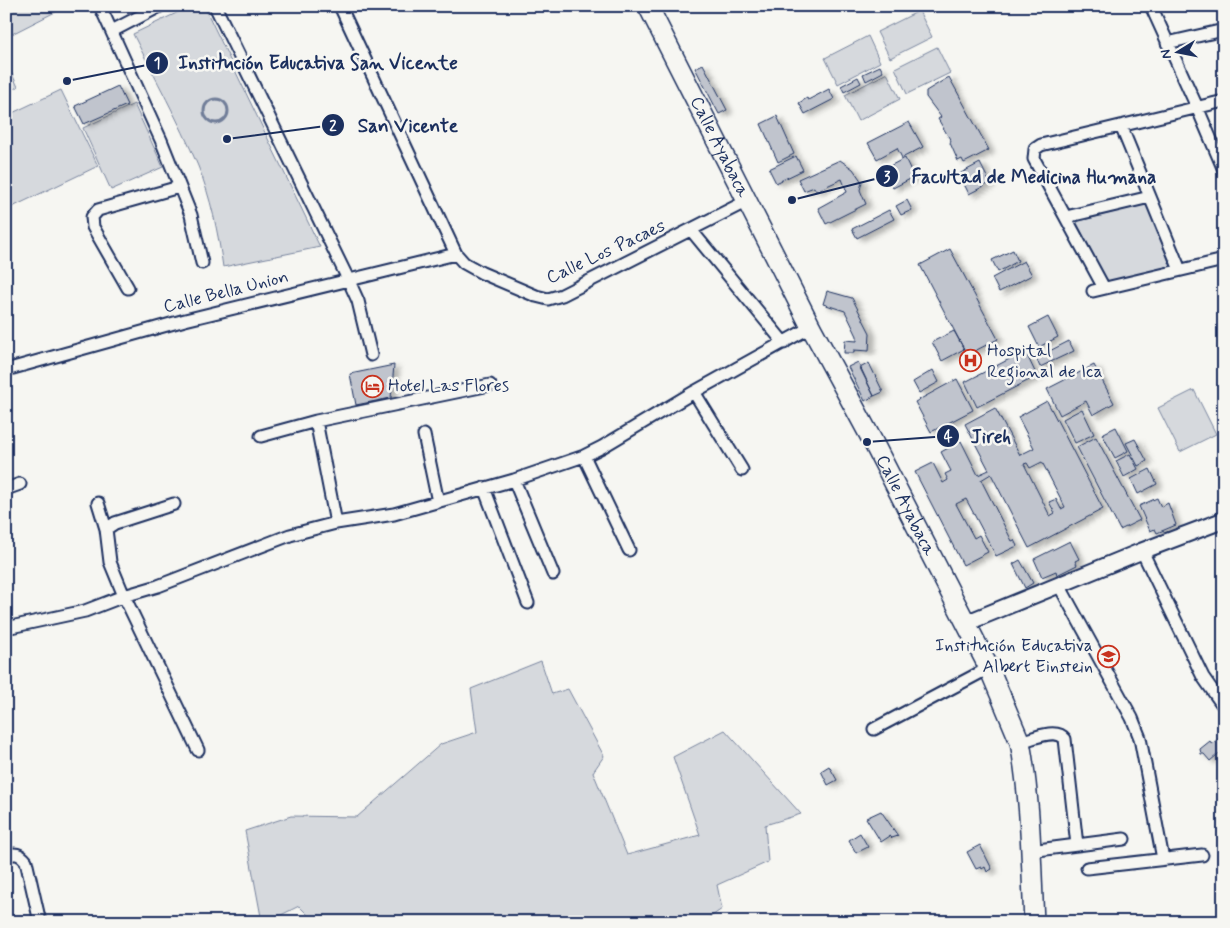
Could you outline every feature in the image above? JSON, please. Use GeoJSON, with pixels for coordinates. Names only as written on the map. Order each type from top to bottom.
{"type":"FeatureCollection","features":[{"type":"Feature","properties":{"kind":"main road","name":"Calle Ayabaca"},"geometry":{"type":"LineString","coordinates":[[648,6],[811,327],[871,438],[989,668],[1020,742],[1027,784],[1034,922]]}},
{"type":"Feature","properties":{"kind":"street"},"geometry":{"type":"LineString","coordinates":[[100,6],[161,140],[191,216],[202,263]]}},
{"type":"Feature","properties":{"kind":"street"},"geometry":{"type":"LineString","coordinates":[[112,31],[160,6]]}},
{"type":"Feature","properties":{"kind":"street"},"geometry":{"type":"LineString","coordinates":[[215,6],[358,301],[370,355]]}},
{"type":"Feature","properties":{"kind":"street","name":"Calle Los Pacaes"},"geometry":{"type":"LineString","coordinates":[[340,6],[456,254],[464,262],[482,273],[536,296],[548,299],[562,295],[747,201]]}},
{"type":"Feature","properties":{"kind":"street"},"geometry":{"type":"LineString","coordinates":[[1151,6],[1198,106],[1224,170]]}},
{"type":"Feature","properties":{"kind":"street"},"geometry":{"type":"LineString","coordinates":[[1167,43],[1224,30]]}},
{"type":"Feature","properties":{"kind":"street"},"geometry":{"type":"LineString","coordinates":[[1224,101],[1040,145],[1035,149],[1034,159],[1066,217],[1098,290],[1224,260]]}},
{"type":"Feature","properties":{"kind":"street"},"geometry":{"type":"LineString","coordinates":[[1121,126],[1180,270]]}},
{"type":"Feature","properties":{"kind":"street"},"geometry":{"type":"LineString","coordinates":[[128,288],[92,227],[92,217],[98,210],[179,187]]}},
{"type":"Feature","properties":{"kind":"street"},"geometry":{"type":"LineString","coordinates":[[1066,217],[1150,197]]}},
{"type":"Feature","properties":{"kind":"street"},"geometry":{"type":"LineString","coordinates":[[691,230],[784,343]]}},
{"type":"Feature","properties":{"kind":"street","name":"Calle Bella Union"},"geometry":{"type":"LineString","coordinates":[[6,370],[185,320],[456,254]]}},
{"type":"Feature","properties":{"kind":"street"},"geometry":{"type":"LineString","coordinates":[[6,628],[85,611],[124,596],[158,586],[290,535],[336,524],[377,518],[438,502],[514,480],[584,456],[811,327]]}},
{"type":"Feature","properties":{"kind":"street"},"geometry":{"type":"LineString","coordinates":[[261,436],[316,421],[490,385]]}},
{"type":"Feature","properties":{"kind":"street"},"geometry":{"type":"LineString","coordinates":[[694,392],[742,470]]}},
{"type":"Feature","properties":{"kind":"street"},"geometry":{"type":"LineString","coordinates":[[316,421],[336,524]]}},
{"type":"Feature","properties":{"kind":"street"},"geometry":{"type":"LineString","coordinates":[[424,435],[438,502]]}},
{"type":"Feature","properties":{"kind":"street"},"geometry":{"type":"LineString","coordinates":[[584,456],[628,550]]}},
{"type":"Feature","properties":{"kind":"street"},"geometry":{"type":"LineString","coordinates":[[514,480],[553,574]]}},
{"type":"Feature","properties":{"kind":"street"},"geometry":{"type":"LineString","coordinates":[[6,489],[20,484]]}},
{"type":"Feature","properties":{"kind":"street"},"geometry":{"type":"LineString","coordinates":[[484,488],[528,603]]}},
{"type":"Feature","properties":{"kind":"street"},"geometry":{"type":"LineString","coordinates":[[98,503],[106,530],[110,562],[124,596],[198,750]]}},
{"type":"Feature","properties":{"kind":"street"},"geometry":{"type":"LineString","coordinates":[[106,530],[115,523],[174,504]]}},
{"type":"Feature","properties":{"kind":"street"},"geometry":{"type":"LineString","coordinates":[[966,624],[1142,551],[1224,520]]}},
{"type":"Feature","properties":{"kind":"street"},"geometry":{"type":"LineString","coordinates":[[1142,551],[1203,677],[1224,707]]}},
{"type":"Feature","properties":{"kind":"street"},"geometry":{"type":"LineString","coordinates":[[1060,585],[1132,718],[1140,738],[1163,860]]}},
{"type":"Feature","properties":{"kind":"street"},"geometry":{"type":"LineString","coordinates":[[874,729],[989,668]]}},
{"type":"Feature","properties":{"kind":"street"},"geometry":{"type":"LineString","coordinates":[[1020,742],[1056,733],[1062,735],[1065,739],[1078,845]]}},
{"type":"Feature","properties":{"kind":"street"},"geometry":{"type":"LineString","coordinates":[[1030,850],[1124,839]]}},
{"type":"Feature","properties":{"kind":"street"},"geometry":{"type":"LineString","coordinates":[[6,855],[17,854],[26,861],[40,922]]}},
{"type":"Feature","properties":{"kind":"street"},"geometry":{"type":"LineString","coordinates":[[1087,868],[1202,855]]}},
{"type":"Feature","properties":{"kind":"shaded area"},"geometry":{"type":"Polygon","coordinates":[[[6,6],[67,6],[6,37],[6,6]]]}},
{"type":"Feature","properties":{"kind":"shaded area"},"geometry":{"type":"Polygon","coordinates":[[[191,6],[204,6],[320,247],[223,267],[214,215],[198,166],[133,34],[191,6]]]}},
{"type":"Feature","properties":{"kind":"shaded area"},"geometry":{"type":"Polygon","coordinates":[[[919,11],[932,37],[890,58],[877,32],[919,11]]]}},
{"type":"Feature","properties":{"kind":"shaded area"},"geometry":{"type":"Polygon","coordinates":[[[868,36],[880,62],[838,84],[825,58],[868,36]]]}},
{"type":"Feature","properties":{"kind":"shaded area"},"geometry":{"type":"Polygon","coordinates":[[[937,47],[950,73],[907,94],[895,68],[937,47]]]}},
{"type":"Feature","properties":{"kind":"shaded area"},"geometry":{"type":"Polygon","coordinates":[[[6,61],[18,87],[6,92],[6,61]]]}},
{"type":"Feature","properties":{"kind":"shaded area"},"geometry":{"type":"Polygon","coordinates":[[[887,73],[900,99],[858,121],[845,95],[887,73]]]}},
{"type":"Feature","properties":{"kind":"shaded area"},"geometry":{"type":"Polygon","coordinates":[[[61,90],[98,166],[6,210],[6,116],[61,90]]]}},
{"type":"Feature","properties":{"kind":"shaded area"},"geometry":{"type":"Polygon","coordinates":[[[134,104],[163,167],[111,190],[83,128],[134,104]]]}},
{"type":"Feature","properties":{"kind":"shaded area"},"geometry":{"type":"Polygon","coordinates":[[[1147,204],[1172,270],[1109,285],[1077,223],[1147,204]]]}},
{"type":"Feature","properties":{"kind":"shaded area"},"geometry":{"type":"Polygon","coordinates":[[[1194,390],[1216,434],[1180,452],[1158,408],[1194,390]]]}},
{"type":"Feature","properties":{"kind":"shaded area"},"geometry":{"type":"Polygon","coordinates":[[[541,661],[552,694],[568,689],[604,756],[593,772],[627,855],[700,835],[673,757],[725,730],[801,814],[765,825],[768,862],[717,885],[722,909],[703,922],[371,922],[369,917],[363,922],[315,922],[299,906],[267,922],[262,922],[245,831],[291,816],[357,817],[441,744],[477,732],[471,689],[541,661]]]}},
{"type":"Feature","properties":{"kind":"building"},"geometry":{"type":"Polygon","coordinates":[[[703,64],[727,110],[719,114],[695,68],[703,64]]]}},
{"type":"Feature","properties":{"kind":"building"},"geometry":{"type":"Polygon","coordinates":[[[880,66],[883,72],[866,81],[863,74],[880,66]]]}},
{"type":"Feature","properties":{"kind":"building"},"geometry":{"type":"Polygon","coordinates":[[[858,77],[861,83],[844,92],[841,86],[858,77]]]}},
{"type":"Feature","properties":{"kind":"building"},"geometry":{"type":"Polygon","coordinates":[[[949,77],[989,150],[964,163],[962,159],[958,161],[950,143],[951,141],[938,119],[941,117],[926,97],[926,91],[949,77]]]}},
{"type":"Feature","properties":{"kind":"building"},"geometry":{"type":"Polygon","coordinates":[[[118,86],[127,105],[84,124],[75,106],[118,86]]]}},
{"type":"Feature","properties":{"kind":"building"},"geometry":{"type":"Polygon","coordinates":[[[829,89],[834,99],[805,114],[799,103],[829,89]]]}},
{"type":"Feature","properties":{"kind":"building"},"geometry":{"type":"Polygon","coordinates":[[[777,116],[794,154],[778,162],[761,124],[777,116]]]}},
{"type":"Feature","properties":{"kind":"building"},"geometry":{"type":"Polygon","coordinates":[[[909,122],[923,147],[902,158],[897,148],[877,159],[868,143],[909,122]]]}},
{"type":"Feature","properties":{"kind":"building"},"geometry":{"type":"Polygon","coordinates":[[[796,156],[803,170],[776,183],[769,169],[796,156]]]}},
{"type":"Feature","properties":{"kind":"building"},"geometry":{"type":"Polygon","coordinates":[[[905,158],[914,177],[893,188],[884,169],[905,158]]]}},
{"type":"Feature","properties":{"kind":"building"},"geometry":{"type":"Polygon","coordinates":[[[840,160],[853,169],[862,182],[860,190],[866,204],[826,224],[818,208],[847,192],[842,179],[816,191],[814,187],[804,191],[798,179],[840,160]]]}},
{"type":"Feature","properties":{"kind":"building"},"geometry":{"type":"Polygon","coordinates":[[[980,163],[990,183],[969,194],[959,174],[980,163]]]}},
{"type":"Feature","properties":{"kind":"building"},"geometry":{"type":"Polygon","coordinates":[[[907,200],[912,210],[901,215],[896,206],[907,200]]]}},
{"type":"Feature","properties":{"kind":"building"},"geometry":{"type":"Polygon","coordinates":[[[889,210],[894,219],[857,238],[852,229],[889,210]]]}},
{"type":"Feature","properties":{"kind":"building"},"geometry":{"type":"Polygon","coordinates":[[[950,249],[998,339],[967,355],[920,265],[950,249]]]}},
{"type":"Feature","properties":{"kind":"building"},"geometry":{"type":"Polygon","coordinates":[[[1013,250],[1018,261],[998,272],[992,260],[1013,250]]]}},
{"type":"Feature","properties":{"kind":"building"},"geometry":{"type":"Polygon","coordinates":[[[1024,261],[1032,275],[999,292],[992,278],[1024,261]]]}},
{"type":"Feature","properties":{"kind":"building"},"geometry":{"type":"Polygon","coordinates":[[[827,291],[852,298],[870,333],[869,351],[854,350],[854,353],[844,353],[845,340],[857,341],[857,336],[845,311],[823,304],[827,291]]]}},
{"type":"Feature","properties":{"kind":"building"},"geometry":{"type":"Polygon","coordinates":[[[1048,317],[1058,337],[1039,347],[1029,327],[1048,317]]]}},
{"type":"Feature","properties":{"kind":"building"},"geometry":{"type":"Polygon","coordinates":[[[954,331],[964,349],[942,361],[932,342],[954,331]]]}},
{"type":"Feature","properties":{"kind":"building"},"geometry":{"type":"Polygon","coordinates":[[[1069,341],[1074,351],[1040,367],[1036,358],[1069,341]]]}},
{"type":"Feature","properties":{"kind":"building"},"geometry":{"type":"Polygon","coordinates":[[[1025,351],[1037,376],[977,407],[965,382],[1025,351]]]}},
{"type":"Feature","properties":{"kind":"building"},"geometry":{"type":"Polygon","coordinates":[[[858,362],[874,396],[865,401],[848,367],[858,362]]]}},
{"type":"Feature","properties":{"kind":"building"},"geometry":{"type":"Polygon","coordinates":[[[869,363],[883,392],[874,396],[860,368],[869,363]]]}},
{"type":"Feature","properties":{"kind":"building","name":"Hotel Las Flores"},"geometry":{"type":"Polygon","coordinates":[[[394,365],[391,398],[356,405],[350,374],[394,365]]]}},
{"type":"Feature","properties":{"kind":"building"},"geometry":{"type":"Polygon","coordinates":[[[1094,365],[1114,403],[1093,415],[1086,401],[1060,415],[1047,389],[1094,365]]]}},
{"type":"Feature","properties":{"kind":"building"},"geometry":{"type":"Polygon","coordinates":[[[933,370],[939,382],[919,393],[913,382],[933,370]]]}},
{"type":"Feature","properties":{"kind":"building"},"geometry":{"type":"Polygon","coordinates":[[[957,379],[973,410],[931,432],[915,402],[957,379]]]}},
{"type":"Feature","properties":{"kind":"building"},"geometry":{"type":"Polygon","coordinates":[[[1047,401],[1103,509],[1029,548],[991,474],[981,480],[1012,541],[1014,540],[1017,546],[996,556],[966,499],[956,504],[974,538],[979,535],[988,552],[963,565],[915,472],[933,463],[943,483],[948,480],[945,474],[951,471],[941,452],[961,441],[978,475],[989,470],[965,424],[995,408],[1020,455],[1034,448],[1018,417],[1047,401]],[[1042,462],[1030,468],[1027,463],[1024,464],[1050,516],[1055,513],[1049,502],[1056,499],[1061,509],[1065,507],[1042,462]]]}},
{"type":"Feature","properties":{"kind":"building"},"geometry":{"type":"Polygon","coordinates":[[[1082,409],[1094,434],[1075,443],[1063,419],[1082,409]]]}},
{"type":"Feature","properties":{"kind":"building"},"geometry":{"type":"Polygon","coordinates":[[[1116,427],[1128,451],[1115,458],[1102,434],[1116,427]]]}},
{"type":"Feature","properties":{"kind":"building"},"geometry":{"type":"Polygon","coordinates":[[[1096,437],[1140,520],[1120,530],[1077,447],[1096,437]]]}},
{"type":"Feature","properties":{"kind":"building"},"geometry":{"type":"Polygon","coordinates":[[[1135,439],[1147,461],[1138,466],[1126,443],[1135,439]]]}},
{"type":"Feature","properties":{"kind":"building"},"geometry":{"type":"Polygon","coordinates":[[[1130,454],[1138,469],[1124,477],[1116,461],[1130,454]]]}},
{"type":"Feature","properties":{"kind":"building"},"geometry":{"type":"Polygon","coordinates":[[[1150,469],[1157,484],[1138,494],[1131,479],[1150,469]]]}},
{"type":"Feature","properties":{"kind":"building"},"geometry":{"type":"Polygon","coordinates":[[[1157,498],[1161,507],[1168,503],[1176,525],[1157,533],[1155,529],[1150,531],[1139,506],[1157,498]]]}},
{"type":"Feature","properties":{"kind":"building"},"geometry":{"type":"Polygon","coordinates":[[[1070,541],[1079,559],[1075,561],[1077,565],[1057,575],[1056,571],[1042,577],[1034,559],[1070,541]]]}},
{"type":"Feature","properties":{"kind":"building"},"geometry":{"type":"Polygon","coordinates":[[[1020,560],[1033,583],[1025,588],[1013,564],[1020,560]]]}},
{"type":"Feature","properties":{"kind":"building"},"geometry":{"type":"Polygon","coordinates":[[[1224,734],[1224,749],[1210,761],[1204,754],[1201,754],[1200,749],[1210,741],[1212,744],[1224,734]]]}},
{"type":"Feature","properties":{"kind":"building"},"geometry":{"type":"Polygon","coordinates":[[[829,766],[837,780],[828,785],[821,771],[829,766]]]}},
{"type":"Feature","properties":{"kind":"building"},"geometry":{"type":"Polygon","coordinates":[[[881,811],[898,836],[892,838],[890,836],[881,842],[866,818],[881,811]]]}},
{"type":"Feature","properties":{"kind":"building"},"geometry":{"type":"Polygon","coordinates":[[[860,833],[868,847],[856,853],[849,840],[860,833]]]}},
{"type":"Feature","properties":{"kind":"building"},"geometry":{"type":"Polygon","coordinates":[[[980,845],[992,869],[987,872],[985,867],[976,869],[967,852],[980,845]]]}},
{"type":"Feature","properties":{"kind":"waterway"},"geometry":{"type":"LineString","coordinates":[[216,99],[221,100],[227,106],[228,111],[227,116],[221,122],[216,123],[211,122],[205,116],[204,111],[205,106],[211,100],[216,99]]}},
{"type":"Feature","properties":{"kind":"place","name":"Institución Educativa San Vicente"},"geometry":{"type":"Point","coordinates":[67,81]}},
{"type":"Feature","properties":{"kind":"place","name":"San Vicente"},"geometry":{"type":"Point","coordinates":[227,139]}},
{"type":"Feature","properties":{"kind":"place","name":"Facultad de Medicina Humana"},"geometry":{"type":"Point","coordinates":[792,200]}},
{"type":"Feature","properties":{"kind":"place","name":"Hospital Regional de Ica"},"geometry":{"type":"Point","coordinates":[971,361]}},
{"type":"Feature","properties":{"kind":"place","name":"Hotel Las Flores"},"geometry":{"type":"Point","coordinates":[372,386]}},
{"type":"Feature","properties":{"kind":"place","name":"Jireh"},"geometry":{"type":"Point","coordinates":[867,442]}},
{"type":"Feature","properties":{"kind":"place","name":"Institución Educativa Albert Einstein"},"geometry":{"type":"Point","coordinates":[1109,656]}}]}
